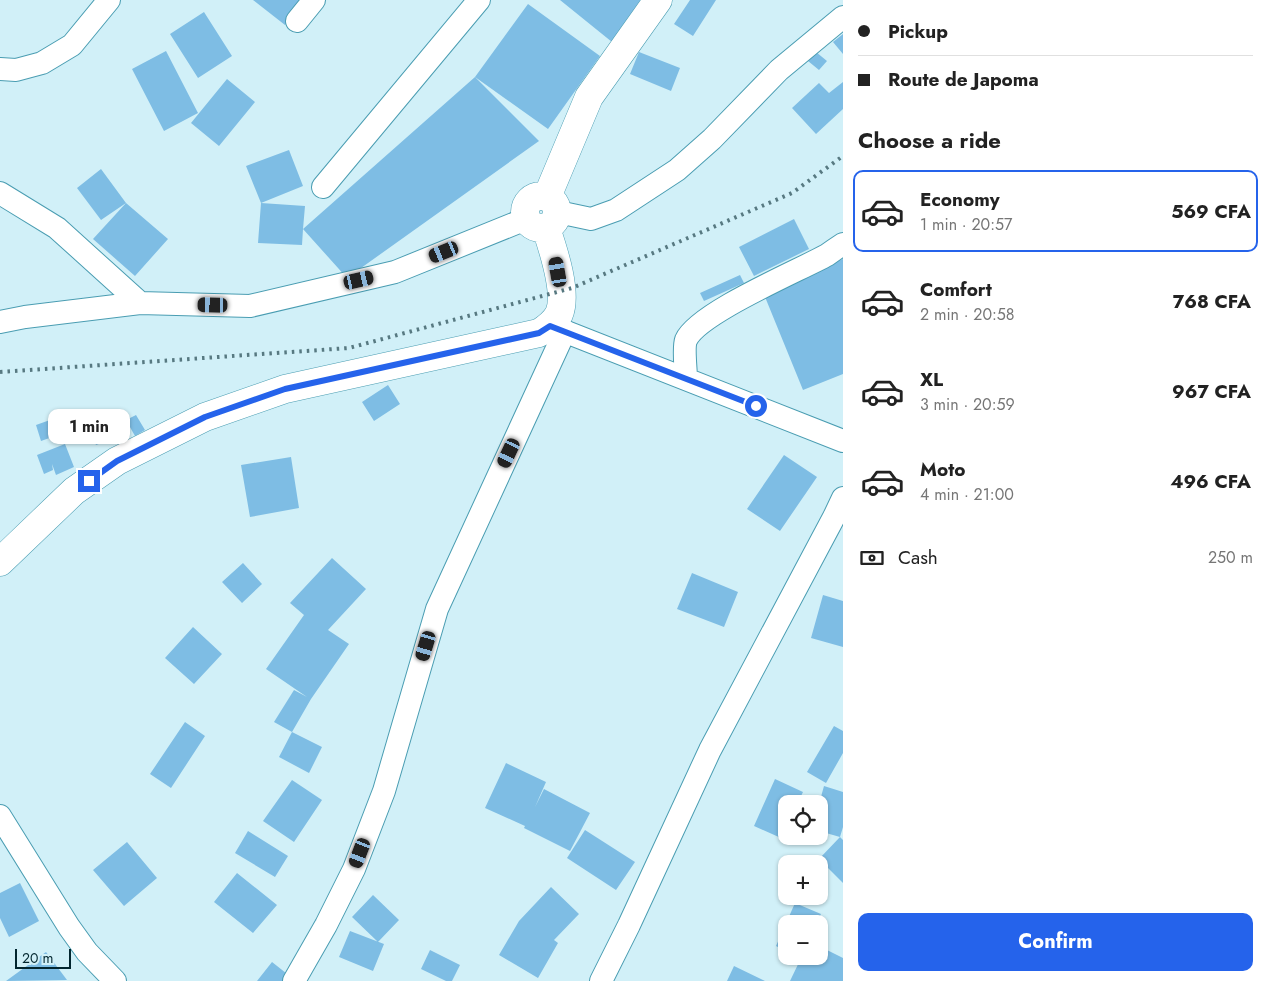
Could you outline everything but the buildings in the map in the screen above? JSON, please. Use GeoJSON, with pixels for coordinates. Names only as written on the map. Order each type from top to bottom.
{"type":"FeatureCollection","features":[{"type":"Feature","properties":{"kind":"street"},"geometry":{"type":"LineString","coordinates":[[0,69],[16,70],[42,63],[72,45],[109,0]]}},
{"type":"Feature","properties":{"kind":"street"},"geometry":{"type":"LineString","coordinates":[[297,21],[314,0]]}},
{"type":"Feature","properties":{"kind":"street"},"geometry":{"type":"LineString","coordinates":[[323,187],[479,0]]}},
{"type":"Feature","properties":{"kind":"street"},"geometry":{"type":"LineString","coordinates":[[294,981],[354,869],[384,791],[437,609],[558,328],[562,290],[544,214],[589,97],[658,0]]}},
{"type":"Feature","properties":{"kind":"street"},"geometry":{"type":"LineString","coordinates":[[0,322],[26,317],[140,304],[250,306],[395,272],[544,214],[591,219],[616,210],[677,170],[712,139],[779,70],[843,17]]}},
{"type":"Feature","properties":{"kind":"street"},"geometry":{"type":"LineString","coordinates":[[0,193],[57,228],[140,304]]}},
{"type":"Feature","properties":{"kind":"street"},"geometry":{"type":"LineString","coordinates":[[686,379],[685,341],[693,330],[721,310],[827,255],[843,244]]}},
{"type":"Feature","properties":{"kind":"street"},"geometry":{"type":"LineString","coordinates":[[0,562],[74,491],[117,461],[205,417],[285,389],[558,328],[843,441]]}},
{"type":"Feature","properties":{"kind":"street"},"geometry":{"type":"LineString","coordinates":[[601,981],[710,750],[843,498]]}},
{"type":"Feature","properties":{"kind":"street"},"geometry":{"type":"LineString","coordinates":[[0,816],[69,927],[87,952],[115,981]]}},
{"type":"Feature","properties":{"kind":"railway"},"geometry":{"type":"LineString","coordinates":[[0,372],[349,348],[572,288],[792,193],[843,156]]}},
{"type":"Feature","properties":{"kind":"route"},"geometry":{"type":"LineString","coordinates":[[89,481],[117,461],[205,417],[285,389],[539,333],[550,326],[756,406]]}}]}
